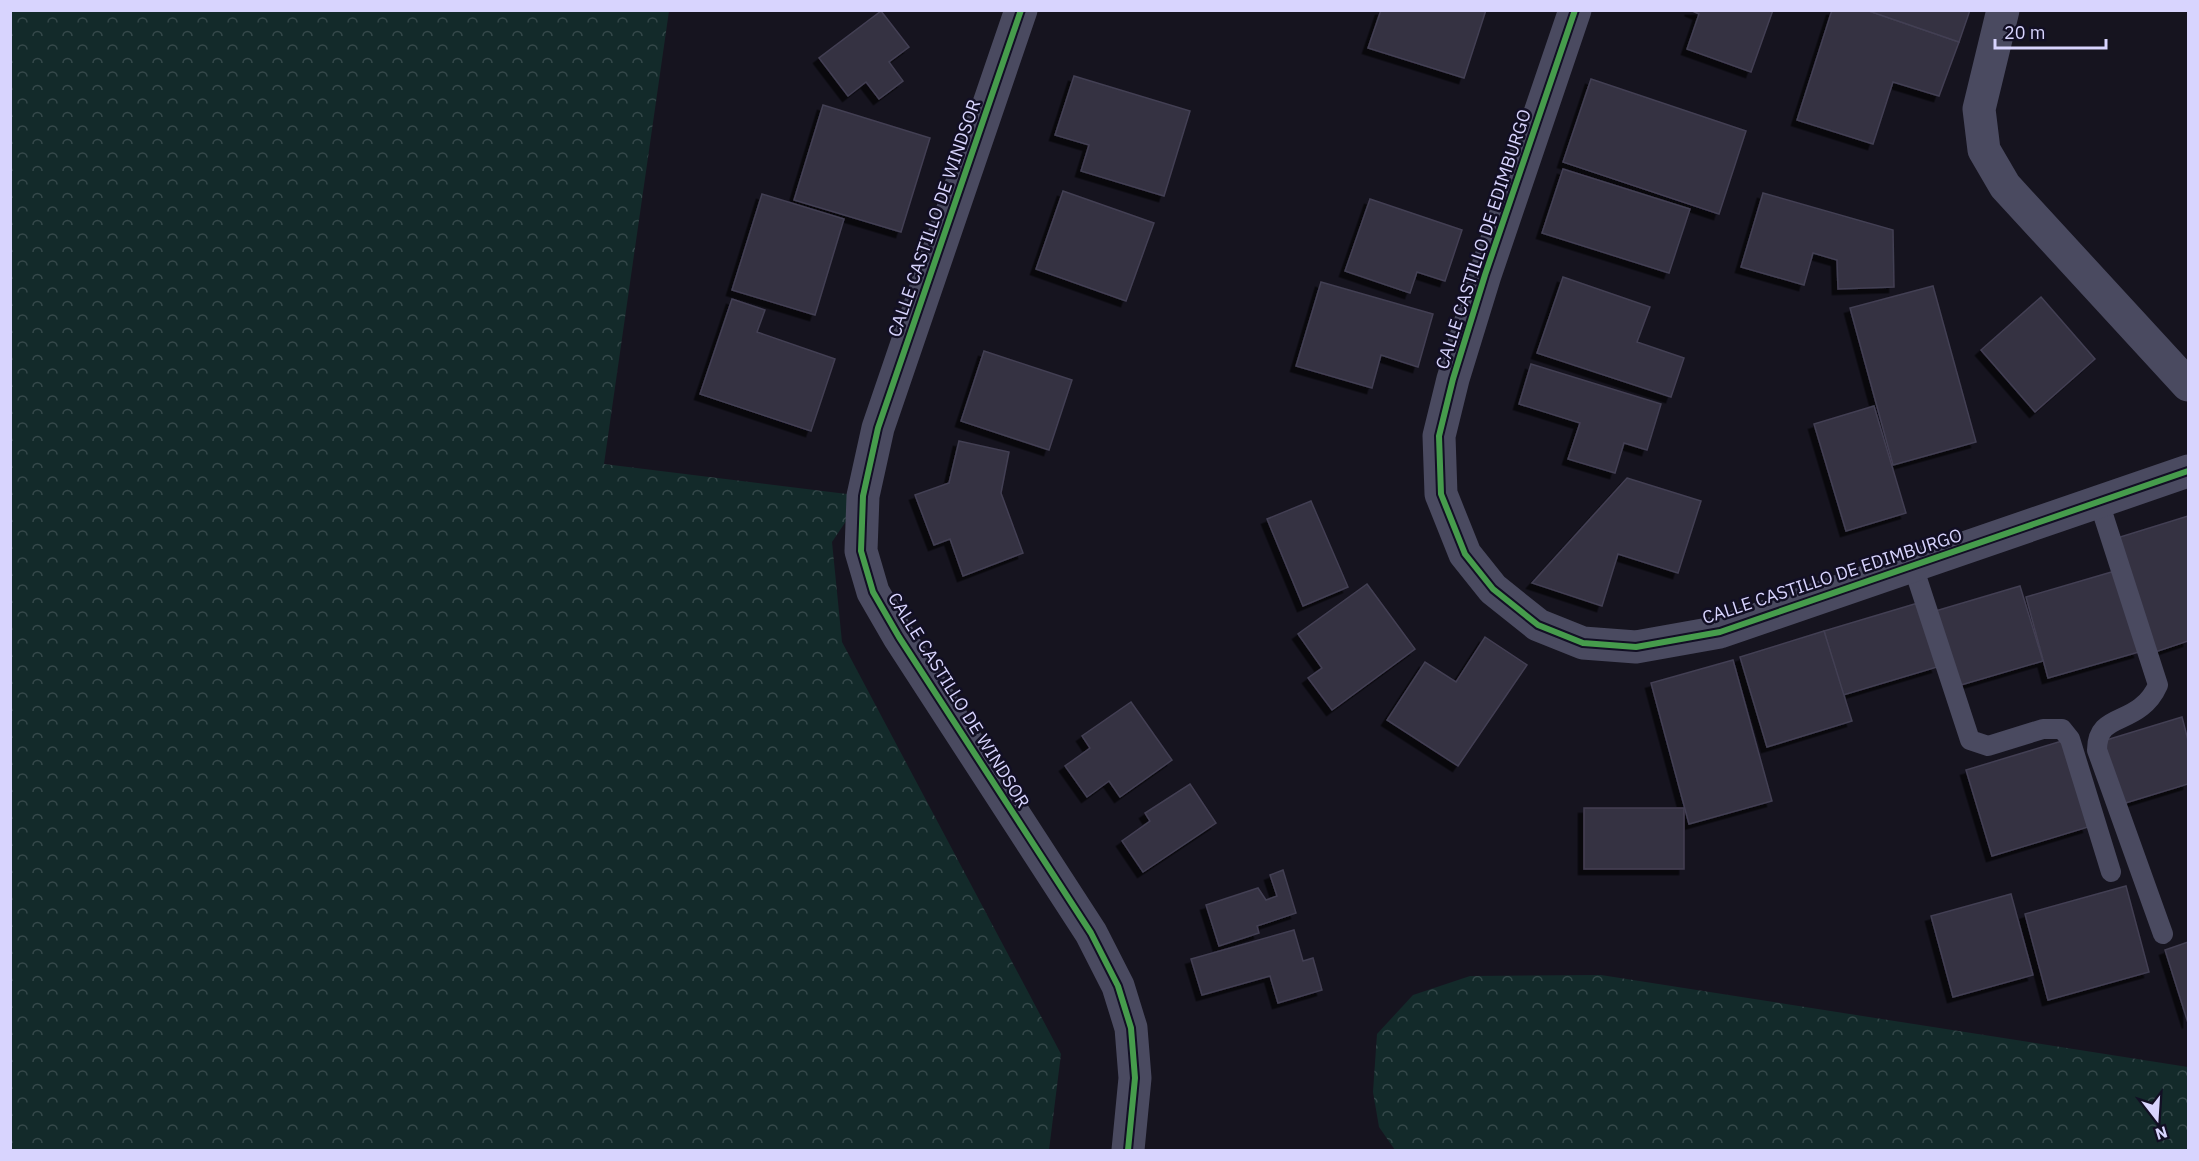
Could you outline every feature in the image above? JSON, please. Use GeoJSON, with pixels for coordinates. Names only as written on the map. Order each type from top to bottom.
{"type":"FeatureCollection","features":[{"type":"Feature","properties":{"kind":"street","name":"CALLE CASTILLO DE WINDSOR"},"geometry":{"type":"LineString","coordinates":[[1021,10],[878,428],[863,496],[861,551],[873,592],[899,637],[1091,933],[1118,986],[1131,1028],[1135,1078],[1128,1150]]}},
{"type":"Feature","properties":{"kind":"street","name":"CALLE CASTILLO DE EDIMBURGO"},"geometry":{"type":"LineString","coordinates":[[1575,10],[1485,275],[1453,379],[1439,436],[1441,494],[1465,554],[1493,589],[1538,624],[1583,643],[1636,647],[1720,632],[2188,471]]}},
{"type":"Feature","properties":{"kind":"street"},"geometry":{"type":"LineString","coordinates":[[2003,10],[1979,109],[1984,150],[2005,186],[2188,385]]}},
{"type":"Feature","properties":{"kind":"lane"},"geometry":{"type":"LineString","coordinates":[[2099,502],[2158,685],[2152,697],[2139,708],[2104,727],[2097,737],[2097,750],[2163,934]]}},
{"type":"Feature","properties":{"kind":"lane"},"geometry":{"type":"LineString","coordinates":[[1913,566],[1970,740],[1988,746],[2043,729],[2062,729],[2070,739],[2111,872]]}},
{"type":"Feature","properties":{"kind":"green space"},"geometry":{"type":"Polygon","coordinates":[[[10,11],[669,11],[604,464],[863,496],[832,542],[842,642],[1061,1054],[1049,1150],[11,1150],[10,11]]]}},
{"type":"Feature","properties":{"kind":"green space"},"geometry":{"type":"Polygon","coordinates":[[[1601,975],[2188,1067],[2188,1150],[1395,1150],[1379,1127],[1373,1092],[1377,1034],[1413,995],[1470,976],[1601,975]]]}},
{"type":"Feature","properties":{"kind":"building"},"geometry":{"type":"Polygon","coordinates":[[[1381,10],[1486,10],[1464,78],[1368,48],[1381,10]]]}},
{"type":"Feature","properties":{"kind":"building"},"geometry":{"type":"Polygon","coordinates":[[[1690,10],[1773,10],[1751,72],[1687,49],[1699,14],[1690,10]]]}},
{"type":"Feature","properties":{"kind":"building"},"geometry":{"type":"Polygon","coordinates":[[[1832,10],[1866,10],[1959,42],[1939,96],[1893,82],[1873,144],[1797,120],[1832,10]]]}},
{"type":"Feature","properties":{"kind":"building"},"geometry":{"type":"Polygon","coordinates":[[[1866,10],[1970,10],[1959,42],[1866,10]]]}},
{"type":"Feature","properties":{"kind":"building"},"geometry":{"type":"Polygon","coordinates":[[[881,11],[909,47],[889,62],[903,81],[879,99],[866,82],[848,96],[819,58],[881,11]]]}},
{"type":"Feature","properties":{"kind":"building"},"geometry":{"type":"Polygon","coordinates":[[[1074,76],[1190,111],[1164,196],[1081,171],[1089,145],[1055,135],[1074,76]]]}},
{"type":"Feature","properties":{"kind":"building"},"geometry":{"type":"Polygon","coordinates":[[[1591,79],[1746,131],[1719,214],[1563,162],[1591,79]]]}},
{"type":"Feature","properties":{"kind":"building"},"geometry":{"type":"Polygon","coordinates":[[[823,105],[930,138],[901,232],[794,200],[823,105]]]}},
{"type":"Feature","properties":{"kind":"building"},"geometry":{"type":"Polygon","coordinates":[[[1563,169],[1690,209],[1669,273],[1542,233],[1563,169]]]}},
{"type":"Feature","properties":{"kind":"building"},"geometry":{"type":"Polygon","coordinates":[[[1063,191],[1154,223],[1126,301],[1036,269],[1063,191]]]}},
{"type":"Feature","properties":{"kind":"building"},"geometry":{"type":"Polygon","coordinates":[[[1763,193],[1893,230],[1894,287],[1838,289],[1837,260],[1813,253],[1804,285],[1741,267],[1763,193]]]}},
{"type":"Feature","properties":{"kind":"building"},"geometry":{"type":"Polygon","coordinates":[[[762,194],[844,219],[815,315],[732,290],[762,194]]]}},
{"type":"Feature","properties":{"kind":"building"},"geometry":{"type":"Polygon","coordinates":[[[1370,199],[1462,230],[1445,281],[1417,272],[1410,293],[1345,271],[1370,199]]]}},
{"type":"Feature","properties":{"kind":"building"},"geometry":{"type":"Polygon","coordinates":[[[1563,277],[1650,307],[1637,342],[1684,358],[1671,397],[1537,353],[1563,277]]]}},
{"type":"Feature","properties":{"kind":"building"},"geometry":{"type":"Polygon","coordinates":[[[1321,282],[1433,314],[1418,367],[1381,355],[1372,388],[1296,366],[1321,282]]]}},
{"type":"Feature","properties":{"kind":"building"},"geometry":{"type":"Polygon","coordinates":[[[1933,286],[1976,442],[1893,465],[1850,308],[1933,286]]]}},
{"type":"Feature","properties":{"kind":"building"},"geometry":{"type":"Polygon","coordinates":[[[2041,297],[2095,359],[2035,412],[1981,350],[2041,297]]]}},
{"type":"Feature","properties":{"kind":"building"},"geometry":{"type":"Polygon","coordinates":[[[732,299],[765,310],[757,332],[835,359],[811,431],[700,394],[732,299]]]}},
{"type":"Feature","properties":{"kind":"building"},"geometry":{"type":"Polygon","coordinates":[[[984,351],[1072,380],[1049,450],[961,421],[984,351]]]}},
{"type":"Feature","properties":{"kind":"building"},"geometry":{"type":"Polygon","coordinates":[[[1531,364],[1661,404],[1647,450],[1624,443],[1615,473],[1568,459],[1580,423],[1519,404],[1531,364]]]}},
{"type":"Feature","properties":{"kind":"building"},"geometry":{"type":"Polygon","coordinates":[[[1874,406],[1906,513],[1846,531],[1814,424],[1874,406]]]}},
{"type":"Feature","properties":{"kind":"building"},"geometry":{"type":"Polygon","coordinates":[[[959,441],[1009,452],[1001,493],[1023,553],[963,576],[950,539],[934,545],[915,495],[949,483],[959,441]]]}},
{"type":"Feature","properties":{"kind":"building"},"geometry":{"type":"Polygon","coordinates":[[[1627,478],[1701,501],[1678,573],[1618,554],[1602,606],[1532,583],[1627,478]]]}},
{"type":"Feature","properties":{"kind":"building"},"geometry":{"type":"Polygon","coordinates":[[[1311,501],[1348,587],[1303,606],[1267,519],[1311,501]]]}},
{"type":"Feature","properties":{"kind":"building"},"geometry":{"type":"Polygon","coordinates":[[[2188,516],[2188,641],[2152,653],[2117,538],[2188,516]]]}},
{"type":"Feature","properties":{"kind":"building"},"geometry":{"type":"Polygon","coordinates":[[[2115,571],[2139,652],[2048,678],[2026,597],[2115,571]]]}},
{"type":"Feature","properties":{"kind":"building"},"geometry":{"type":"Polygon","coordinates":[[[1367,584],[1415,649],[1332,710],[1308,678],[1322,668],[1298,634],[1367,584]]]}},
{"type":"Feature","properties":{"kind":"building"},"geometry":{"type":"Polygon","coordinates":[[[2020,586],[2043,661],[1954,687],[1932,612],[2020,586]]]}},
{"type":"Feature","properties":{"kind":"building"},"geometry":{"type":"Polygon","coordinates":[[[1918,603],[1937,667],[1843,695],[1824,631],[1918,603]]]}},
{"type":"Feature","properties":{"kind":"building"},"geometry":{"type":"Polygon","coordinates":[[[1824,631],[1852,721],[1767,747],[1740,657],[1824,631]]]}},
{"type":"Feature","properties":{"kind":"building"},"geometry":{"type":"Polygon","coordinates":[[[1485,637],[1527,665],[1458,766],[1387,720],[1425,662],[1456,682],[1485,637]]]}},
{"type":"Feature","properties":{"kind":"building"},"geometry":{"type":"Polygon","coordinates":[[[1733,660],[1772,801],[1689,824],[1651,683],[1733,660]]]}},
{"type":"Feature","properties":{"kind":"building"},"geometry":{"type":"Polygon","coordinates":[[[1131,702],[1172,760],[1120,797],[1109,781],[1087,797],[1065,766],[1090,748],[1082,736],[1131,702]]]}},
{"type":"Feature","properties":{"kind":"building"},"geometry":{"type":"Polygon","coordinates":[[[2182,717],[2188,740],[2188,784],[2122,804],[2103,741],[2182,717]]]}},
{"type":"Feature","properties":{"kind":"building"},"geometry":{"type":"Polygon","coordinates":[[[2062,741],[2088,827],[1992,856],[1966,770],[2062,741]]]}},
{"type":"Feature","properties":{"kind":"building"},"geometry":{"type":"Polygon","coordinates":[[[1190,784],[1216,823],[1143,872],[1122,841],[1150,821],[1145,813],[1190,784]]]}},
{"type":"Feature","properties":{"kind":"building"},"geometry":{"type":"Polygon","coordinates":[[[1584,808],[1684,808],[1684,869],[1584,869],[1584,808]]]}},
{"type":"Feature","properties":{"kind":"building"},"geometry":{"type":"Polygon","coordinates":[[[1283,870],[1296,913],[1257,926],[1259,933],[1219,946],[1206,905],[1258,888],[1266,900],[1277,896],[1270,875],[1283,870]]]}},
{"type":"Feature","properties":{"kind":"building"},"geometry":{"type":"Polygon","coordinates":[[[2126,886],[2149,972],[2048,1000],[2025,914],[2126,886]]]}},
{"type":"Feature","properties":{"kind":"building"},"geometry":{"type":"Polygon","coordinates":[[[2011,894],[2033,975],[1953,997],[1931,916],[2011,894]]]}},
{"type":"Feature","properties":{"kind":"building"},"geometry":{"type":"Polygon","coordinates":[[[1294,930],[1303,961],[1313,958],[1322,990],[1278,1003],[1270,976],[1202,995],[1191,959],[1294,930]]]}},
{"type":"Feature","properties":{"kind":"building"},"geometry":{"type":"Polygon","coordinates":[[[2188,942],[2188,1023],[2165,950],[2188,942]]]}},
{"type":"Feature","properties":{"kind":"cycle path"},"geometry":{"type":"LineString","coordinates":[[1021,10],[878,428],[863,496],[861,551],[873,592],[899,637],[1091,933],[1118,986],[1131,1028],[1135,1078],[1128,1150]]}},
{"type":"Feature","properties":{"kind":"cycle path"},"geometry":{"type":"LineString","coordinates":[[1575,10],[1485,275],[1453,379],[1439,436],[1441,494],[1465,554],[1493,589],[1538,625],[1583,643],[1636,647],[1720,632],[2188,471]]}}]}
